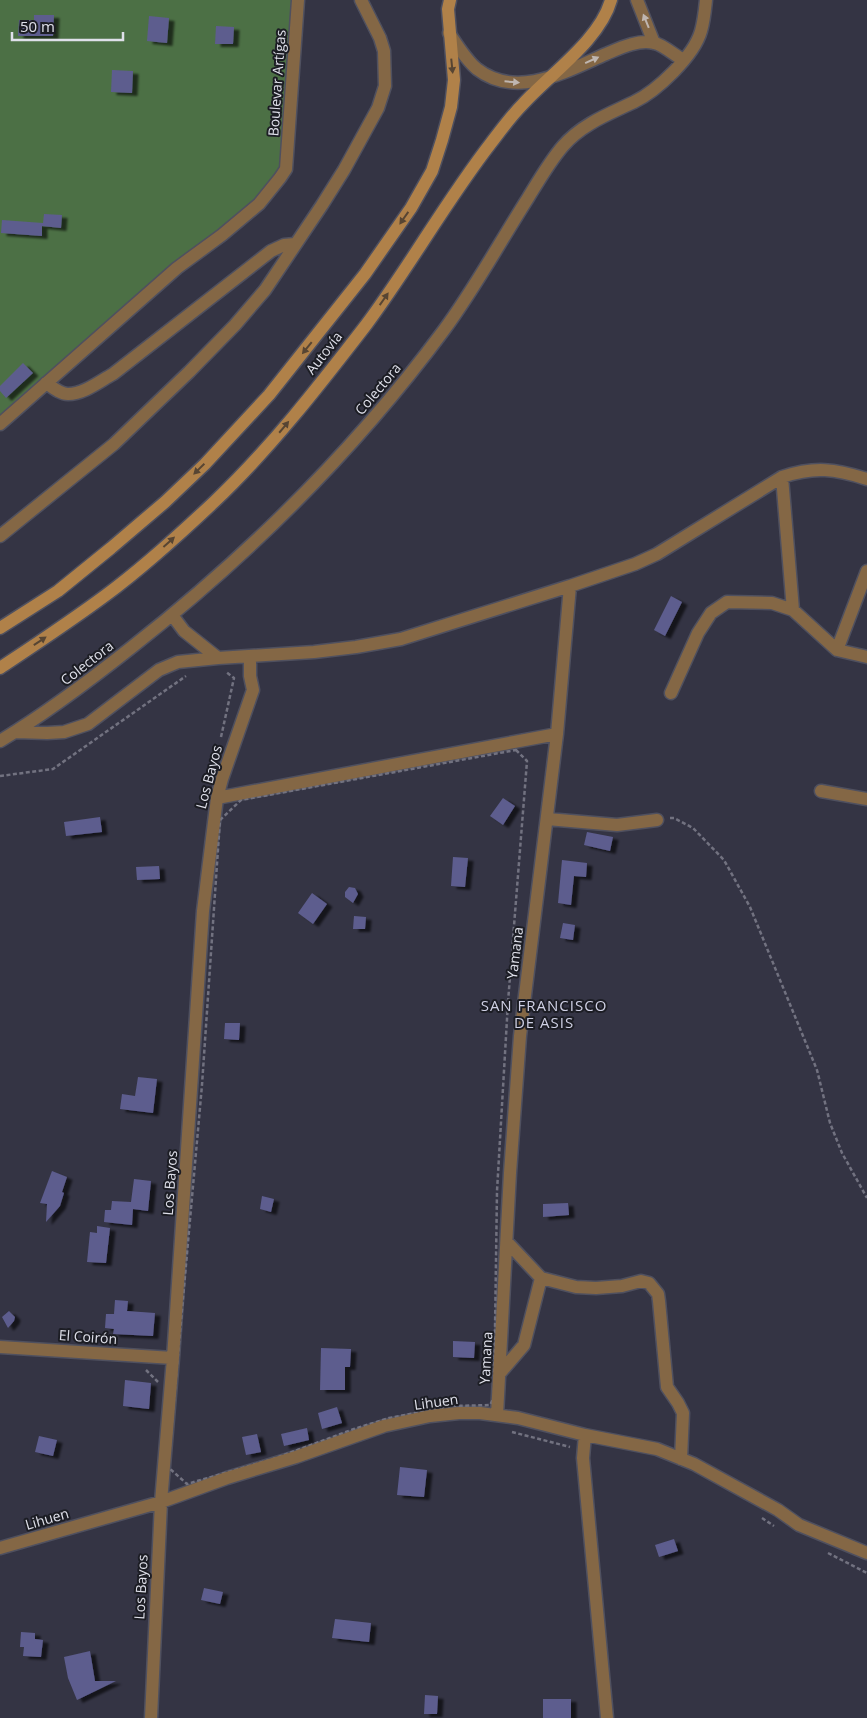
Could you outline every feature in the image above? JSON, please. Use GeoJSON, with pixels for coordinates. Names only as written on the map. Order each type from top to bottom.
{"type":"FeatureCollection","features":[{"type":"Feature","properties":{"kind":"street","name":"Boulevar Artígas"},"geometry":{"type":"LineString","coordinates":[[46,382],[177,268],[222,235],[258,204],[280,178],[286,168],[298,0]]}},
{"type":"Feature","properties":{"kind":"street"},"geometry":{"type":"LineString","coordinates":[[0,536],[114,444],[236,325],[259,297],[322,205],[344,170],[378,108],[385,86],[386,69],[382,44],[371,17],[361,0]]}},
{"type":"Feature","properties":{"kind":"street","name":"Autovía"},"geometry":{"type":"LineString","coordinates":[[0,628],[58,591],[165,502],[270,395],[365,274],[411,208],[432,171],[452,107],[454,80],[449,33],[448,9],[450,0]]}},
{"type":"Feature","properties":{"kind":"street","name":"Autovía"},"geometry":{"type":"LineString","coordinates":[[0,668],[107,594],[155,556],[215,501],[276,437],[367,323],[467,175],[522,104],[593,34],[605,15],[611,0]]}},
{"type":"Feature","properties":{"kind":"street"},"geometry":{"type":"LineString","coordinates":[[638,0],[654,42]]}},
{"type":"Feature","properties":{"kind":"street","name":"Colectora"},"geometry":{"type":"LineString","coordinates":[[0,742],[75,692],[200,592],[299,500],[332,466],[404,384],[475,286],[523,205],[564,145],[588,125],[636,101],[657,87],[684,60],[701,33],[706,0]]}},
{"type":"Feature","properties":{"kind":"street"},"geometry":{"type":"LineString","coordinates":[[449,33],[476,69],[495,80],[517,83],[548,79],[619,48],[637,43],[654,42],[684,60]]}},
{"type":"Feature","properties":{"kind":"street"},"geometry":{"type":"LineString","coordinates":[[0,424],[46,382],[58,391],[68,394],[86,389],[113,374],[271,251],[284,245],[295,244]]}},
{"type":"Feature","properties":{"kind":"street"},"geometry":{"type":"LineString","coordinates":[[16,732],[64,732],[88,724],[159,670],[178,662],[314,652],[401,639],[570,586],[635,564],[657,554],[782,478],[798,472],[812,470],[839,471],[867,480]]}},
{"type":"Feature","properties":{"kind":"street"},"geometry":{"type":"LineString","coordinates":[[782,478],[793,610]]}},
{"type":"Feature","properties":{"kind":"street"},"geometry":{"type":"LineString","coordinates":[[836,650],[867,570]]}},
{"type":"Feature","properties":{"kind":"street","name":"Yamana"},"geometry":{"type":"LineString","coordinates":[[497,1415],[520,1036],[557,734],[570,586]]}},
{"type":"Feature","properties":{"kind":"street"},"geometry":{"type":"LineString","coordinates":[[671,693],[698,633],[711,613],[727,602],[772,603],[793,610],[836,650],[867,656]]}},
{"type":"Feature","properties":{"kind":"street"},"geometry":{"type":"LineString","coordinates":[[172,615],[184,631],[218,658]]}},
{"type":"Feature","properties":{"kind":"street","name":"Los Bayos"},"geometry":{"type":"LineString","coordinates":[[151,1718],[161,1502],[173,1358],[203,911],[217,798],[222,778],[253,690],[250,676],[250,656]]}},
{"type":"Feature","properties":{"kind":"street"},"geometry":{"type":"LineString","coordinates":[[217,798],[557,734]]}},
{"type":"Feature","properties":{"kind":"street"},"geometry":{"type":"LineString","coordinates":[[821,791],[867,800]]}},
{"type":"Feature","properties":{"kind":"street"},"geometry":{"type":"LineString","coordinates":[[547,819],[617,825],[657,820]]}},
{"type":"Feature","properties":{"kind":"street"},"geometry":{"type":"LineString","coordinates":[[507,1242],[541,1278],[576,1287],[596,1288],[622,1286],[640,1281],[649,1282],[658,1294],[667,1387],[683,1413],[681,1459]]}},
{"type":"Feature","properties":{"kind":"street"},"geometry":{"type":"LineString","coordinates":[[500,1373],[524,1345],[541,1278]]}},
{"type":"Feature","properties":{"kind":"street","name":"El Coirón"},"geometry":{"type":"LineString","coordinates":[[0,1347],[173,1358]]}},
{"type":"Feature","properties":{"kind":"street","name":"Lihuen"},"geometry":{"type":"LineString","coordinates":[[0,1548],[161,1502],[384,1426],[430,1416],[459,1412],[480,1412],[518,1418],[585,1435],[658,1450],[681,1459],[778,1510],[799,1525],[867,1553]]}},
{"type":"Feature","properties":{"kind":"street"},"geometry":{"type":"LineString","coordinates":[[585,1435],[583,1458],[607,1718]]}},
{"type":"Feature","properties":{"kind":"path"},"geometry":{"type":"LineString","coordinates":[[220,740],[234,678],[225,671]]}},
{"type":"Feature","properties":{"kind":"path"},"geometry":{"type":"LineString","coordinates":[[0,776],[53,768],[108,732],[186,676]]}},
{"type":"Feature","properties":{"kind":"path"},"geometry":{"type":"LineString","coordinates":[[516,750],[527,761],[508,1002],[497,1181],[494,1398],[490,1405],[452,1406],[389,1418],[273,1459],[187,1484],[168,1467],[202,1085],[220,820],[241,800],[516,750]]}},
{"type":"Feature","properties":{"kind":"path"},"geometry":{"type":"LineString","coordinates":[[657,820],[674,818],[693,828],[724,860],[750,907],[817,1070],[830,1123],[842,1153],[867,1198]]}},
{"type":"Feature","properties":{"kind":"path"},"geometry":{"type":"LineString","coordinates":[[157,1387],[158,1381]]}},
{"type":"Feature","properties":{"kind":"path"},"geometry":{"type":"LineString","coordinates":[[507,1429],[514,1433],[572,1448],[573,1453]]}},
{"type":"Feature","properties":{"kind":"path"},"geometry":{"type":"LineString","coordinates":[[754,1514],[779,1528]]}},
{"type":"Feature","properties":{"kind":"path"},"geometry":{"type":"LineString","coordinates":[[823,1550],[867,1573]]}},
{"type":"Feature","properties":{"kind":"green space"},"geometry":{"type":"Polygon","coordinates":[[[0,0],[298,0],[280,178],[0,424],[0,0]]]}},
{"type":"Feature","properties":{"kind":"building"},"geometry":{"type":"Polygon","coordinates":[[[34,15],[54,15],[53,36],[18,36],[19,20],[34,20],[34,15]]]}},
{"type":"Feature","properties":{"kind":"building"},"geometry":{"type":"Polygon","coordinates":[[[149,16],[169,18],[167,43],[147,41],[149,16]]]}},
{"type":"Feature","properties":{"kind":"building"},"geometry":{"type":"Polygon","coordinates":[[[216,26],[234,27],[233,44],[215,44],[216,26]]]}},
{"type":"Feature","properties":{"kind":"building"},"geometry":{"type":"Polygon","coordinates":[[[112,70],[133,71],[132,93],[111,92],[112,70]]]}},
{"type":"Feature","properties":{"kind":"building"},"geometry":{"type":"Polygon","coordinates":[[[44,214],[62,215],[61,228],[42,226],[42,236],[1,233],[2,220],[43,223],[44,214]]]}},
{"type":"Feature","properties":{"kind":"building"},"geometry":{"type":"Polygon","coordinates":[[[23,363],[33,373],[6,398],[0,391],[0,386],[23,363]]]}},
{"type":"Feature","properties":{"kind":"building"},"geometry":{"type":"Polygon","coordinates":[[[671,596],[682,602],[665,636],[654,630],[671,596]]]}},
{"type":"Feature","properties":{"kind":"building"},"geometry":{"type":"Polygon","coordinates":[[[503,798],[515,806],[503,825],[490,816],[503,798]]]}},
{"type":"Feature","properties":{"kind":"building"},"geometry":{"type":"Polygon","coordinates":[[[100,817],[102,832],[66,836],[64,822],[100,817]]]}},
{"type":"Feature","properties":{"kind":"building"},"geometry":{"type":"Polygon","coordinates":[[[587,832],[613,837],[610,851],[584,845],[587,832]]]}},
{"type":"Feature","properties":{"kind":"building"},"geometry":{"type":"Polygon","coordinates":[[[453,857],[468,858],[465,887],[451,886],[453,857]]]}},
{"type":"Feature","properties":{"kind":"building"},"geometry":{"type":"Polygon","coordinates":[[[562,860],[587,863],[586,877],[574,876],[571,905],[558,903],[562,860]]]}},
{"type":"Feature","properties":{"kind":"building"},"geometry":{"type":"Polygon","coordinates":[[[159,866],[160,879],[137,880],[136,867],[159,866]]]}},
{"type":"Feature","properties":{"kind":"building"},"geometry":{"type":"Polygon","coordinates":[[[349,887],[355,888],[358,894],[353,903],[345,897],[345,892],[349,887]]]}},
{"type":"Feature","properties":{"kind":"building"},"geometry":{"type":"Polygon","coordinates":[[[312,893],[327,904],[313,924],[298,913],[312,893]]]}},
{"type":"Feature","properties":{"kind":"building"},"geometry":{"type":"Polygon","coordinates":[[[354,916],[366,917],[365,929],[353,929],[354,916]]]}},
{"type":"Feature","properties":{"kind":"building"},"geometry":{"type":"Polygon","coordinates":[[[563,923],[575,925],[573,940],[560,938],[563,923]]]}},
{"type":"Feature","properties":{"kind":"building"},"geometry":{"type":"Polygon","coordinates":[[[225,1023],[240,1023],[239,1040],[224,1039],[225,1023]]]}},
{"type":"Feature","properties":{"kind":"building"},"geometry":{"type":"Polygon","coordinates":[[[138,1077],[157,1079],[153,1113],[120,1109],[122,1094],[135,1096],[138,1077]]]}},
{"type":"Feature","properties":{"kind":"building"},"geometry":{"type":"Polygon","coordinates":[[[52,1171],[67,1177],[60,1206],[46,1222],[47,1204],[40,1203],[52,1171]]]}},
{"type":"Feature","properties":{"kind":"building"},"geometry":{"type":"Polygon","coordinates":[[[134,1179],[151,1181],[148,1211],[133,1209],[132,1225],[104,1222],[105,1210],[111,1210],[112,1201],[131,1202],[134,1179]]]}},
{"type":"Feature","properties":{"kind":"building"},"geometry":{"type":"Polygon","coordinates":[[[262,1196],[274,1199],[271,1212],[260,1209],[262,1196]]]}},
{"type":"Feature","properties":{"kind":"building"},"geometry":{"type":"Polygon","coordinates":[[[568,1203],[569,1215],[543,1217],[543,1204],[568,1203]]]}},
{"type":"Feature","properties":{"kind":"building"},"geometry":{"type":"Polygon","coordinates":[[[97,1226],[110,1228],[106,1263],[87,1262],[90,1232],[97,1233],[97,1226]]]}},
{"type":"Feature","properties":{"kind":"building"},"geometry":{"type":"Polygon","coordinates":[[[115,1300],[128,1301],[127,1311],[155,1313],[153,1336],[113,1334],[114,1329],[105,1328],[106,1314],[114,1314],[115,1300]]]}},
{"type":"Feature","properties":{"kind":"building"},"geometry":{"type":"Polygon","coordinates":[[[9,1311],[15,1317],[8,1328],[2,1317],[9,1311]]]}},
{"type":"Feature","properties":{"kind":"building"},"geometry":{"type":"Polygon","coordinates":[[[453,1341],[475,1342],[474,1358],[453,1357],[453,1341]]]}},
{"type":"Feature","properties":{"kind":"building"},"geometry":{"type":"Polygon","coordinates":[[[321,1348],[351,1349],[350,1367],[345,1367],[345,1390],[320,1390],[321,1348]]]}},
{"type":"Feature","properties":{"kind":"building"},"geometry":{"type":"Polygon","coordinates":[[[125,1380],[151,1383],[149,1409],[123,1406],[125,1380]]]}},
{"type":"Feature","properties":{"kind":"building"},"geometry":{"type":"Polygon","coordinates":[[[337,1407],[342,1423],[322,1429],[318,1413],[337,1407]]]}},
{"type":"Feature","properties":{"kind":"building"},"geometry":{"type":"Polygon","coordinates":[[[307,1428],[309,1440],[284,1446],[281,1434],[307,1428]]]}},
{"type":"Feature","properties":{"kind":"building"},"geometry":{"type":"Polygon","coordinates":[[[257,1434],[261,1452],[246,1455],[242,1437],[257,1434]]]}},
{"type":"Feature","properties":{"kind":"building"},"geometry":{"type":"Polygon","coordinates":[[[39,1436],[57,1440],[53,1456],[35,1452],[39,1436]]]}},
{"type":"Feature","properties":{"kind":"building"},"geometry":{"type":"Polygon","coordinates":[[[400,1467],[427,1470],[424,1497],[397,1495],[400,1467]]]}},
{"type":"Feature","properties":{"kind":"building"},"geometry":{"type":"Polygon","coordinates":[[[674,1539],[678,1551],[659,1557],[655,1545],[674,1539]]]}},
{"type":"Feature","properties":{"kind":"building"},"geometry":{"type":"Polygon","coordinates":[[[204,1588],[223,1592],[220,1604],[201,1600],[204,1588]]]}},
{"type":"Feature","properties":{"kind":"building"},"geometry":{"type":"Polygon","coordinates":[[[335,1619],[371,1623],[369,1642],[332,1638],[335,1619]]]}},
{"type":"Feature","properties":{"kind":"building"},"geometry":{"type":"Polygon","coordinates":[[[21,1632],[35,1633],[35,1639],[43,1640],[41,1657],[23,1656],[24,1647],[20,1647],[21,1632]]]}},
{"type":"Feature","properties":{"kind":"building"},"geometry":{"type":"Polygon","coordinates":[[[90,1651],[95,1681],[116,1681],[77,1700],[68,1678],[64,1657],[90,1651]]]}},
{"type":"Feature","properties":{"kind":"building"},"geometry":{"type":"Polygon","coordinates":[[[425,1695],[438,1696],[437,1714],[424,1714],[425,1695]]]}},
{"type":"Feature","properties":{"kind":"building"},"geometry":{"type":"Polygon","coordinates":[[[543,1699],[571,1699],[571,1718],[543,1718],[543,1699]]]}},
{"type":"Feature","properties":{"kind":"district","name":"SAN FRANCISCO DE ASIS"},"geometry":{"type":"Point","coordinates":[544,1014]}}]}
